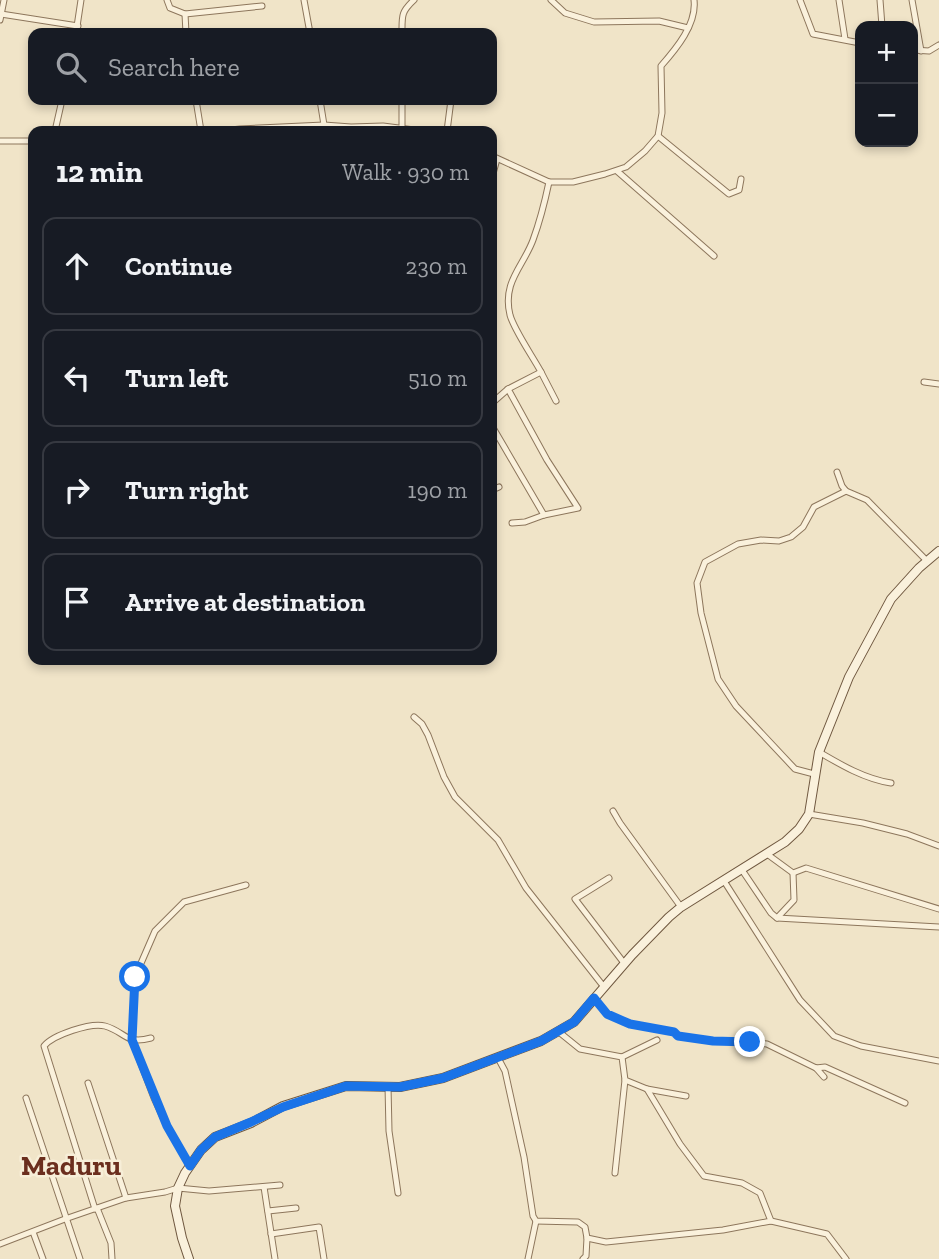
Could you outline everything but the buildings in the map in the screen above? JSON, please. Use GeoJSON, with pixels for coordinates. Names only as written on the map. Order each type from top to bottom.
{"type":"FeatureCollection","features":[{"type":"Feature","properties":{"kind":"main road"},"geometry":{"type":"LineString","coordinates":[[189,1259],[175,1206],[178,1188],[201,1150],[215,1137],[283,1107],[346,1086],[400,1087],[443,1078],[541,1041],[574,1022],[624,963],[681,907],[768,854],[799,829],[809,814],[818,752],[849,677],[891,599],[919,568],[939,551]]}},
{"type":"Feature","properties":{"kind":"street"},"geometry":{"type":"LineString","coordinates":[[4,0],[1,17],[78,26],[81,0]]}},
{"type":"Feature","properties":{"kind":"street"},"geometry":{"type":"LineString","coordinates":[[167,0],[170,8],[185,15],[262,6]]}},
{"type":"Feature","properties":{"kind":"street"},"geometry":{"type":"LineString","coordinates":[[304,0],[309,28]]}},
{"type":"Feature","properties":{"kind":"street"},"geometry":{"type":"LineString","coordinates":[[402,28],[402,15],[414,0]]}},
{"type":"Feature","properties":{"kind":"street"},"geometry":{"type":"LineString","coordinates":[[551,0],[565,13],[594,22],[659,21],[688,27]]}},
{"type":"Feature","properties":{"kind":"street"},"geometry":{"type":"LineString","coordinates":[[497,159],[549,182],[573,182],[626,167],[658,136],[662,113],[661,66],[688,27],[694,0]]}},
{"type":"Feature","properties":{"kind":"street"},"geometry":{"type":"LineString","coordinates":[[800,0],[813,34],[855,42]]}},
{"type":"Feature","properties":{"kind":"street"},"geometry":{"type":"LineString","coordinates":[[839,0],[845,39]]}},
{"type":"Feature","properties":{"kind":"street"},"geometry":{"type":"LineString","coordinates":[[880,0],[882,21]]}},
{"type":"Feature","properties":{"kind":"street"},"geometry":{"type":"LineString","coordinates":[[912,0],[921,51]]}},
{"type":"Feature","properties":{"kind":"street"},"geometry":{"type":"LineString","coordinates":[[185,15],[186,28]]}},
{"type":"Feature","properties":{"kind":"street"},"geometry":{"type":"LineString","coordinates":[[918,51],[929,51],[939,45]]}},
{"type":"Feature","properties":{"kind":"street"},"geometry":{"type":"LineString","coordinates":[[56,126],[60,105]]}},
{"type":"Feature","properties":{"kind":"street"},"geometry":{"type":"LineString","coordinates":[[197,105],[200,126]]}},
{"type":"Feature","properties":{"kind":"street"},"geometry":{"type":"LineString","coordinates":[[321,105],[324,125]]}},
{"type":"Feature","properties":{"kind":"street"},"geometry":{"type":"LineString","coordinates":[[402,105],[402,126]]}},
{"type":"Feature","properties":{"kind":"street"},"geometry":{"type":"LineString","coordinates":[[448,126],[450,105]]}},
{"type":"Feature","properties":{"kind":"street"},"geometry":{"type":"LineString","coordinates":[[303,126],[331,126]]}},
{"type":"Feature","properties":{"kind":"street"},"geometry":{"type":"LineString","coordinates":[[658,136],[729,194],[739,190],[741,179]]}},
{"type":"Feature","properties":{"kind":"street"},"geometry":{"type":"LineString","coordinates":[[0,141],[28,141]]}},
{"type":"Feature","properties":{"kind":"street"},"geometry":{"type":"LineString","coordinates":[[617,171],[714,256]]}},
{"type":"Feature","properties":{"kind":"street"},"geometry":{"type":"LineString","coordinates":[[549,182],[532,242],[515,271],[508,306],[511,319],[556,401]]}},
{"type":"Feature","properties":{"kind":"street"},"geometry":{"type":"LineString","coordinates":[[497,398],[508,389],[541,372]]}},
{"type":"Feature","properties":{"kind":"street"},"geometry":{"type":"LineString","coordinates":[[924,382],[939,384]]}},
{"type":"Feature","properties":{"kind":"street"},"geometry":{"type":"LineString","coordinates":[[508,389],[547,460],[578,508],[512,523]]}},
{"type":"Feature","properties":{"kind":"street"},"geometry":{"type":"LineString","coordinates":[[497,435],[544,515]]}},
{"type":"Feature","properties":{"kind":"street"},"geometry":{"type":"LineString","coordinates":[[837,472],[846,491],[867,500],[927,561]]}},
{"type":"Feature","properties":{"kind":"street"},"geometry":{"type":"LineString","coordinates":[[814,774],[795,769],[736,706],[718,679],[701,613],[697,583],[705,562],[738,544],[761,540],[779,541],[791,537],[803,527],[814,507],[846,491]]}},
{"type":"Feature","properties":{"kind":"street"},"geometry":{"type":"LineString","coordinates":[[414,717],[428,735],[443,777],[455,797],[498,840],[526,888],[604,987]]}},
{"type":"Feature","properties":{"kind":"street"},"geometry":{"type":"LineString","coordinates":[[818,752],[842,766],[878,781],[891,783]]}},
{"type":"Feature","properties":{"kind":"street"},"geometry":{"type":"LineString","coordinates":[[613,811],[681,907]]}},
{"type":"Feature","properties":{"kind":"street"},"geometry":{"type":"LineString","coordinates":[[809,814],[863,823],[907,834],[939,846]]}},
{"type":"Feature","properties":{"kind":"street"},"geometry":{"type":"LineString","coordinates":[[768,854],[793,873]]}},
{"type":"Feature","properties":{"kind":"street"},"geometry":{"type":"LineString","coordinates":[[793,873],[806,868],[938,907]]}},
{"type":"Feature","properties":{"kind":"street"},"geometry":{"type":"LineString","coordinates":[[743,870],[777,918],[939,927]]}},
{"type":"Feature","properties":{"kind":"street"},"geometry":{"type":"LineString","coordinates":[[777,918],[794,900],[793,873]]}},
{"type":"Feature","properties":{"kind":"street"},"geometry":{"type":"LineString","coordinates":[[609,878],[575,899],[624,963]]}},
{"type":"Feature","properties":{"kind":"street"},"geometry":{"type":"LineString","coordinates":[[724,881],[800,1000],[834,1036],[861,1046],[939,1061]]}},
{"type":"Feature","properties":{"kind":"street"},"geometry":{"type":"LineString","coordinates":[[190,1166],[167,1126],[132,1040],[135,977],[155,931],[184,902],[246,885]]}},
{"type":"Feature","properties":{"kind":"street"},"geometry":{"type":"LineString","coordinates":[[594,998],[607,1014],[630,1024],[674,1032],[678,1036],[767,1044],[816,1068],[824,1077]]}},
{"type":"Feature","properties":{"kind":"street"},"geometry":{"type":"LineString","coordinates":[[112,1259],[111,1243],[96,1208],[44,1046],[57,1037],[93,1025],[105,1026],[132,1040],[151,1038]]}},
{"type":"Feature","properties":{"kind":"street"},"geometry":{"type":"LineString","coordinates":[[559,1031],[580,1049],[622,1057],[657,1040]]}},
{"type":"Feature","properties":{"kind":"street"},"geometry":{"type":"LineString","coordinates":[[615,1173],[625,1080],[622,1057]]}},
{"type":"Feature","properties":{"kind":"street"},"geometry":{"type":"LineString","coordinates":[[498,1058],[505,1071],[536,1221],[528,1259]]}},
{"type":"Feature","properties":{"kind":"street"},"geometry":{"type":"LineString","coordinates":[[816,1068],[825,1067],[905,1102]]}},
{"type":"Feature","properties":{"kind":"street"},"geometry":{"type":"LineString","coordinates":[[625,1080],[647,1089],[686,1096]]}},
{"type":"Feature","properties":{"kind":"street"},"geometry":{"type":"LineString","coordinates":[[88,1083],[126,1198]]}},
{"type":"Feature","properties":{"kind":"street"},"geometry":{"type":"LineString","coordinates":[[388,1086],[389,1131],[398,1193]]}},
{"type":"Feature","properties":{"kind":"street"},"geometry":{"type":"LineString","coordinates":[[647,1089],[680,1144],[704,1176],[742,1183],[760,1193],[771,1221]]}},
{"type":"Feature","properties":{"kind":"street"},"geometry":{"type":"LineString","coordinates":[[26,1098],[80,1259]]}},
{"type":"Feature","properties":{"kind":"street"},"geometry":{"type":"LineString","coordinates":[[0,1244],[126,1198],[178,1188],[209,1191],[280,1185]]}},
{"type":"Feature","properties":{"kind":"street"},"geometry":{"type":"LineString","coordinates":[[264,1187],[275,1259]]}},
{"type":"Feature","properties":{"kind":"street"},"geometry":{"type":"LineString","coordinates":[[268,1210],[296,1208]]}},
{"type":"Feature","properties":{"kind":"street"},"geometry":{"type":"LineString","coordinates":[[536,1221],[578,1222],[585,1227],[586,1256],[583,1259]]}},
{"type":"Feature","properties":{"kind":"street"},"geometry":{"type":"LineString","coordinates":[[587,1238],[606,1242],[723,1230],[771,1221],[827,1234],[846,1259]]}},
{"type":"Feature","properties":{"kind":"street"},"geometry":{"type":"LineString","coordinates":[[271,1234],[319,1227],[324,1259]]}},
{"type":"Feature","properties":{"kind":"street"},"geometry":{"type":"LineString","coordinates":[[33,1232],[43,1259]]}},
{"type":"Feature","properties":{"kind":"district","name":"Maduru"},"geometry":{"type":"Point","coordinates":[71,1165]}},
{"type":"Feature","properties":{"kind":"route"},"geometry":{"type":"LineString","coordinates":[[135,977],[132,1040],[154,1098],[190,1166],[201,1150],[215,1137],[283,1107],[346,1086],[400,1087],[443,1078],[541,1041],[574,1022],[594,998],[607,1014],[630,1024],[674,1032],[678,1036],[750,1042]]}}]}
